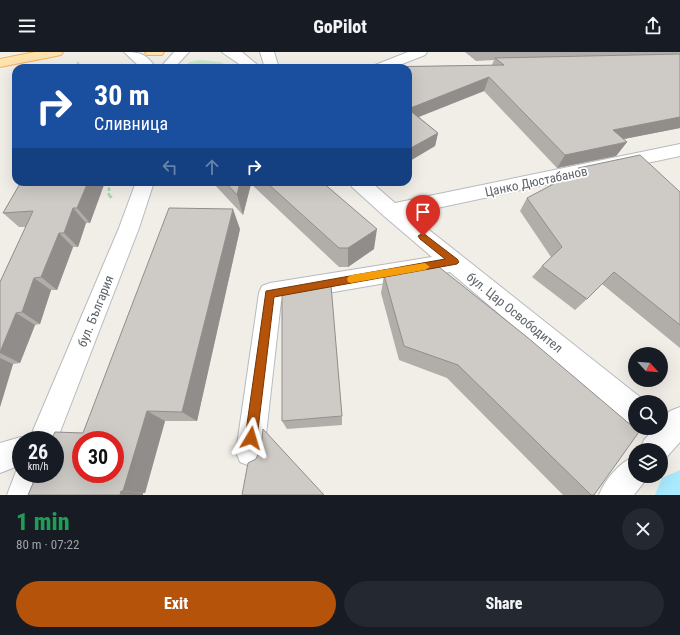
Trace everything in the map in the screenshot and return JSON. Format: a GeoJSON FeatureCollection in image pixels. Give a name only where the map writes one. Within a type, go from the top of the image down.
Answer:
{"type":"FeatureCollection","features":[{"type":"Feature","properties":{"kind":"main road"},"geometry":{"type":"LineString","coordinates":[[0,63],[56,52]]}},
{"type":"Feature","properties":{"kind":"main road"},"geometry":{"type":"LineString","coordinates":[[152,52],[157,52]]}},
{"type":"Feature","properties":{"kind":"street"},"geometry":{"type":"LineString","coordinates":[[131,52],[141,59],[145,64]]}},
{"type":"Feature","properties":{"kind":"street"},"geometry":{"type":"LineString","coordinates":[[170,64],[182,52]]}},
{"type":"Feature","properties":{"kind":"street"},"geometry":{"type":"LineString","coordinates":[[229,52],[237,55],[249,64]]}},
{"type":"Feature","properties":{"kind":"street"},"geometry":{"type":"LineString","coordinates":[[266,52],[271,64]]}},
{"type":"Feature","properties":{"kind":"street"},"geometry":{"type":"LineString","coordinates":[[390,64],[420,52]]}},
{"type":"Feature","properties":{"kind":"street","name":"Цанко Дюстабанов"},"geometry":{"type":"LineString","coordinates":[[391,211],[680,150]]}},
{"type":"Feature","properties":{"kind":"street","name":"бул. България"},"geometry":{"type":"LineString","coordinates":[[47,431],[129,228],[143,186]]}},
{"type":"Feature","properties":{"kind":"street","name":"бул. Цар Освободител"},"geometry":{"type":"LineString","coordinates":[[363,186],[391,211],[628,405]]}},
{"type":"Feature","properties":{"kind":"street"},"geometry":{"type":"LineString","coordinates":[[250,452],[270,293],[454,262]]}},
{"type":"Feature","properties":{"kind":"street"},"geometry":{"type":"LineString","coordinates":[[0,458],[12,454]]}},
{"type":"Feature","properties":{"kind":"street"},"geometry":{"type":"LineString","coordinates":[[614,495],[628,479]]}},
{"type":"Feature","properties":{"kind":"street"},"geometry":{"type":"LineString","coordinates":[[22,495],[27,483]]}},
{"type":"Feature","properties":{"kind":"green space"},"geometry":{"type":"Polygon","coordinates":[[[200,60],[220,62],[224,64],[187,64],[200,60]]]}},
{"type":"Feature","properties":{"kind":"building"},"geometry":{"type":"Polygon","coordinates":[[[680,54],[680,117],[613,130],[627,142],[565,155],[489,77],[412,107],[412,66],[504,65],[495,58],[680,54]]]}},
{"type":"Feature","properties":{"kind":"building"},"geometry":{"type":"Polygon","coordinates":[[[412,112],[438,133],[412,147],[412,112]]]}},
{"type":"Feature","properties":{"kind":"building"},"geometry":{"type":"Polygon","coordinates":[[[640,155],[680,192],[680,325],[614,272],[587,299],[542,266],[562,247],[527,198],[580,170],[578,168],[640,155]]]}},
{"type":"Feature","properties":{"kind":"building"},"geometry":{"type":"Polygon","coordinates":[[[19,186],[86,186],[77,208],[73,208],[64,233],[59,233],[41,277],[34,278],[22,312],[16,313],[0,352],[0,282],[33,211],[3,213],[19,186]]]}},
{"type":"Feature","properties":{"kind":"building"},"geometry":{"type":"Polygon","coordinates":[[[229,186],[239,186],[237,195],[229,186]]]}},
{"type":"Feature","properties":{"kind":"building"},"geometry":{"type":"Polygon","coordinates":[[[270,186],[327,186],[377,229],[348,248],[339,248],[270,186]]]}},
{"type":"Feature","properties":{"kind":"building"},"geometry":{"type":"Polygon","coordinates":[[[169,208],[233,209],[182,412],[147,411],[123,491],[121,491],[120,495],[28,495],[33,483],[64,483],[64,432],[72,433],[72,483],[124,483],[124,431],[84,431],[169,208]]]}},
{"type":"Feature","properties":{"kind":"building"},"geometry":{"type":"Polygon","coordinates":[[[439,267],[527,337],[628,423],[628,435],[637,435],[631,443],[628,443],[628,447],[594,495],[591,495],[458,365],[404,346],[384,275],[439,267]]]}},
{"type":"Feature","properties":{"kind":"building"},"geometry":{"type":"Polygon","coordinates":[[[331,285],[342,416],[282,421],[282,290],[331,285]]]}},
{"type":"Feature","properties":{"kind":"building"},"geometry":{"type":"Polygon","coordinates":[[[263,429],[324,495],[242,495],[248,463],[256,459],[261,448],[263,429]]]}},
{"type":"Feature","properties":{"kind":"slow traffic"},"geometry":{"type":"LineString","coordinates":[[351,279],[425,267]]}},
{"type":"Feature","properties":{"kind":"route"},"geometry":{"type":"LineString","coordinates":[[251,438],[270,293],[454,262],[423,236]]}}]}
